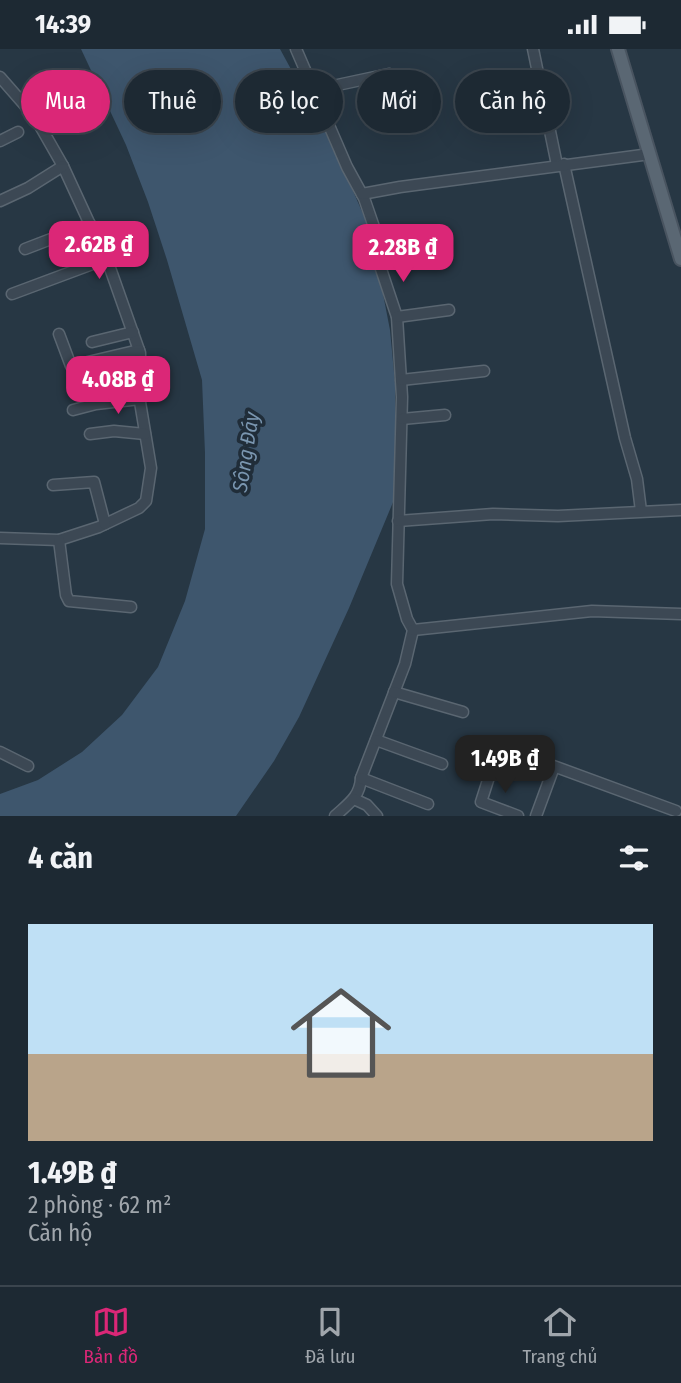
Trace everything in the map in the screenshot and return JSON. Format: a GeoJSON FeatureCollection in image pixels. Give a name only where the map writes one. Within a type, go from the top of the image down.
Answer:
{"type":"FeatureCollection","features":[{"type":"Feature","properties":{"kind":"main road"},"geometry":{"type":"LineString","coordinates":[[618,49],[681,259]]}},
{"type":"Feature","properties":{"kind":"street"},"geometry":{"type":"LineString","coordinates":[[296,49],[305,70]]}},
{"type":"Feature","properties":{"kind":"street"},"geometry":{"type":"LineString","coordinates":[[533,49],[639,491],[641,511]]}},
{"type":"Feature","properties":{"kind":"street"},"geometry":{"type":"LineString","coordinates":[[0,77],[33,114],[63,166],[106,259],[139,350],[140,399],[151,468],[146,501],[139,508],[105,524],[59,540],[0,538]]}},
{"type":"Feature","properties":{"kind":"street"},"geometry":{"type":"LineString","coordinates":[[0,141],[18,132]]}},
{"type":"Feature","properties":{"kind":"street"},"geometry":{"type":"LineString","coordinates":[[332,133],[362,194],[374,227],[379,261],[397,317],[402,419],[397,580],[407,619],[413,630],[405,664],[361,778],[360,788],[354,799],[335,816]]}},
{"type":"Feature","properties":{"kind":"street"},"geometry":{"type":"LineString","coordinates":[[362,194],[650,154]]}},
{"type":"Feature","properties":{"kind":"street"},"geometry":{"type":"LineString","coordinates":[[0,201],[28,188],[63,166]]}},
{"type":"Feature","properties":{"kind":"street"},"geometry":{"type":"LineString","coordinates":[[25,249],[90,224]]}},
{"type":"Feature","properties":{"kind":"street"},"geometry":{"type":"LineString","coordinates":[[379,261],[427,257]]}},
{"type":"Feature","properties":{"kind":"street"},"geometry":{"type":"LineString","coordinates":[[12,294],[106,259]]}},
{"type":"Feature","properties":{"kind":"street"},"geometry":{"type":"LineString","coordinates":[[397,317],[449,310]]}},
{"type":"Feature","properties":{"kind":"street"},"geometry":{"type":"LineString","coordinates":[[92,342],[133,332]]}},
{"type":"Feature","properties":{"kind":"street"},"geometry":{"type":"LineString","coordinates":[[60,334],[71,366],[139,350]]}},
{"type":"Feature","properties":{"kind":"street"},"geometry":{"type":"LineString","coordinates":[[401,380],[484,371]]}},
{"type":"Feature","properties":{"kind":"street"},"geometry":{"type":"LineString","coordinates":[[82,385],[140,372]]}},
{"type":"Feature","properties":{"kind":"street"},"geometry":{"type":"LineString","coordinates":[[73,410],[99,403],[140,399]]}},
{"type":"Feature","properties":{"kind":"street"},"geometry":{"type":"LineString","coordinates":[[402,419],[445,415]]}},
{"type":"Feature","properties":{"kind":"street"},"geometry":{"type":"LineString","coordinates":[[90,434],[114,431],[145,433]]}},
{"type":"Feature","properties":{"kind":"street"},"geometry":{"type":"LineString","coordinates":[[53,485],[94,482],[105,524]]}},
{"type":"Feature","properties":{"kind":"street"},"geometry":{"type":"LineString","coordinates":[[398,521],[493,514],[552,516],[681,510]]}},
{"type":"Feature","properties":{"kind":"street"},"geometry":{"type":"LineString","coordinates":[[59,540],[69,601],[131,607]]}},
{"type":"Feature","properties":{"kind":"street"},"geometry":{"type":"LineString","coordinates":[[413,630],[592,611],[681,614]]}},
{"type":"Feature","properties":{"kind":"street"},"geometry":{"type":"LineString","coordinates":[[394,692],[463,712]]}},
{"type":"Feature","properties":{"kind":"street"},"geometry":{"type":"LineString","coordinates":[[376,740],[442,764]]}},
{"type":"Feature","properties":{"kind":"street"},"geometry":{"type":"LineString","coordinates":[[518,816],[481,802],[499,746],[677,811]]}},
{"type":"Feature","properties":{"kind":"street"},"geometry":{"type":"LineString","coordinates":[[0,752],[29,766]]}},
{"type":"Feature","properties":{"kind":"street"},"geometry":{"type":"LineString","coordinates":[[536,816],[554,767]]}},
{"type":"Feature","properties":{"kind":"street"},"geometry":{"type":"LineString","coordinates":[[361,778],[428,804]]}},
{"type":"Feature","properties":{"kind":"street"},"geometry":{"type":"LineString","coordinates":[[354,799],[366,805],[377,816]]}},
{"type":"Feature","properties":{"kind":"water","name":"Sông Đáy"},"geometry":{"type":"Polygon","coordinates":[[[81,49],[280,49],[291,70],[235,70],[235,133],[326,133],[371,232],[390,330],[395,383],[396,495],[349,608],[299,717],[274,761],[236,816],[0,816],[0,794],[38,780],[82,752],[122,715],[158,667],[185,601],[205,529],[202,380],[148,202],[110,111],[110,70],[91,70],[81,49]]]}}]}
